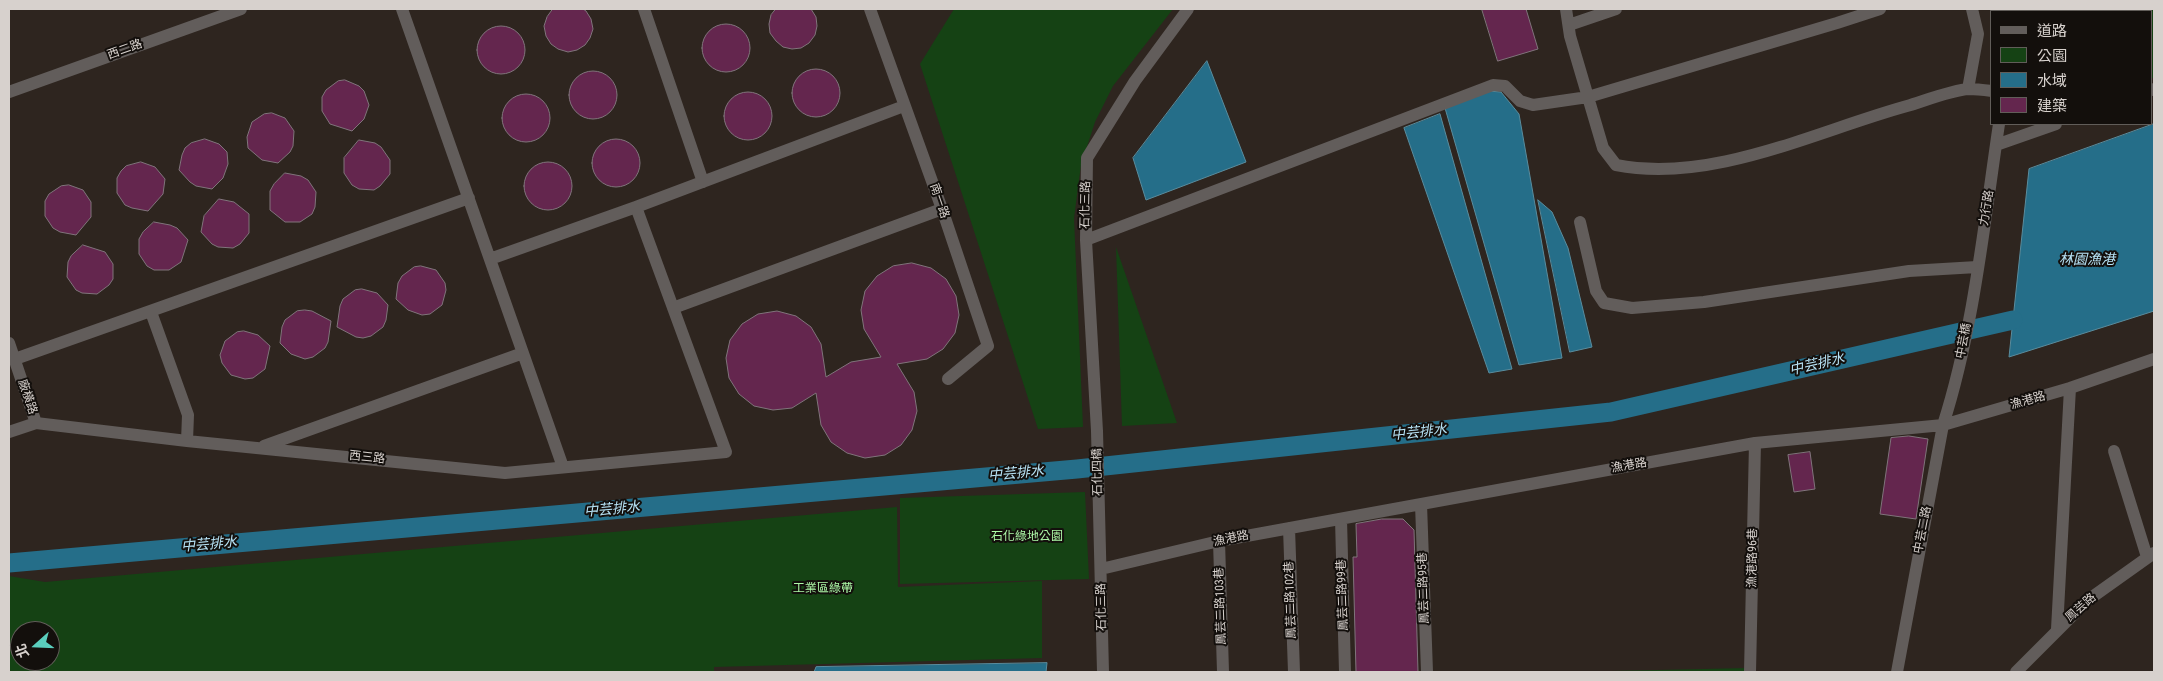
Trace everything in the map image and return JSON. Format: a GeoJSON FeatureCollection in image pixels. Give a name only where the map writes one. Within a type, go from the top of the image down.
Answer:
{"type":"FeatureCollection","features":[{"type":"Feature","properties":{"kind":"street","name":"西二路"},"geometry":{"type":"LineString","coordinates":[[9,92],[241,9]]}},
{"type":"Feature","properties":{"kind":"street"},"geometry":{"type":"LineString","coordinates":[[402,9],[563,467]]}},
{"type":"Feature","properties":{"kind":"street"},"geometry":{"type":"LineString","coordinates":[[644,9],[703,182]]}},
{"type":"Feature","properties":{"kind":"street","name":"南一路"},"geometry":{"type":"LineString","coordinates":[[870,9],[942,208],[988,346],[948,380]]}},
{"type":"Feature","properties":{"kind":"street","name":"石化三路"},"geometry":{"type":"LineString","coordinates":[[1097,431],[1086,240],[1087,158],[1135,81],[1188,9]]}},
{"type":"Feature","properties":{"kind":"street"},"geometry":{"type":"LineString","coordinates":[[1566,9],[1570,36],[1603,148],[1616,164],[1639,169],[1721,162],[1774,148],[1890,110],[1968,89],[1990,91]]}},
{"type":"Feature","properties":{"kind":"street"},"geometry":{"type":"LineString","coordinates":[[1569,24],[1616,9]]}},
{"type":"Feature","properties":{"kind":"street"},"geometry":{"type":"LineString","coordinates":[[1086,240],[1493,85],[1505,86],[1520,101],[1533,104],[1588,97],[1880,9]]}},
{"type":"Feature","properties":{"kind":"street"},"geometry":{"type":"LineString","coordinates":[[1968,89],[1978,34],[1972,9]]}},
{"type":"Feature","properties":{"kind":"street"},"geometry":{"type":"LineString","coordinates":[[490,260],[904,106]]}},
{"type":"Feature","properties":{"kind":"street","name":"力行路"},"geometry":{"type":"LineString","coordinates":[[1974,292],[2000,125]]}},
{"type":"Feature","properties":{"kind":"street"},"geometry":{"type":"LineString","coordinates":[[1996,145],[2053,125]]}},
{"type":"Feature","properties":{"kind":"street"},"geometry":{"type":"LineString","coordinates":[[15,360],[469,198]]}},
{"type":"Feature","properties":{"kind":"street"},"geometry":{"type":"LineString","coordinates":[[636,207],[673,308],[942,208]]}},
{"type":"Feature","properties":{"kind":"street"},"geometry":{"type":"LineString","coordinates":[[1580,222],[1596,291],[1604,303],[1632,308],[1704,302],[1909,271],[1978,268]]}},
{"type":"Feature","properties":{"kind":"street","name":"中芸橋"},"geometry":{"type":"LineString","coordinates":[[1954,389],[1974,292]]}},
{"type":"Feature","properties":{"kind":"street","name":"西三路"},"geometry":{"type":"LineString","coordinates":[[9,432],[36,423],[187,441],[506,472],[726,452],[673,308]]}},
{"type":"Feature","properties":{"kind":"street"},"geometry":{"type":"LineString","coordinates":[[151,312],[188,415],[187,441]]}},
{"type":"Feature","properties":{"kind":"street","name":"廠橫路"},"geometry":{"type":"LineString","coordinates":[[9,343],[36,423]]}},
{"type":"Feature","properties":{"kind":"street"},"geometry":{"type":"LineString","coordinates":[[260,447],[523,353]]}},
{"type":"Feature","properties":{"kind":"street","name":"漁港路"},"geometry":{"type":"LineString","coordinates":[[1101,568],[1219,540],[1755,443],[1943,425],[2070,388],[2154,359]]}},
{"type":"Feature","properties":{"kind":"street"},"geometry":{"type":"LineString","coordinates":[[2057,629],[2070,388]]}},
{"type":"Feature","properties":{"kind":"street","name":"中芸二路"},"geometry":{"type":"LineString","coordinates":[[1897,672],[1943,425],[1954,389]]}},
{"type":"Feature","properties":{"kind":"street","name":"石化四橋"},"geometry":{"type":"LineString","coordinates":[[1097,431],[1098,512]]}},
{"type":"Feature","properties":{"kind":"street","name":"漁港路96巷"},"geometry":{"type":"LineString","coordinates":[[1750,672],[1755,443]]}},
{"type":"Feature","properties":{"kind":"street"},"geometry":{"type":"LineString","coordinates":[[2114,451],[2150,555]]}},
{"type":"Feature","properties":{"kind":"street","name":"鳳芸二路95巷"},"geometry":{"type":"LineString","coordinates":[[1421,504],[1427,672]]}},
{"type":"Feature","properties":{"kind":"street","name":"石化三路"},"geometry":{"type":"LineString","coordinates":[[1098,512],[1103,672]]}},
{"type":"Feature","properties":{"kind":"street","name":"鳳芸二路99巷"},"geometry":{"type":"LineString","coordinates":[[1341,518],[1345,672]]}},
{"type":"Feature","properties":{"kind":"street","name":"鳳芸二路102巷"},"geometry":{"type":"LineString","coordinates":[[1289,528],[1294,672]]}},
{"type":"Feature","properties":{"kind":"street","name":"鳳芸二路103巷"},"geometry":{"type":"LineString","coordinates":[[1219,540],[1223,672]]}},
{"type":"Feature","properties":{"kind":"street","name":"鳳芸路"},"geometry":{"type":"LineString","coordinates":[[2016,672],[2088,600],[2150,555]]}},
{"type":"Feature","properties":{"kind":"green space"},"geometry":{"type":"Polygon","coordinates":[[[954,9],[1173,9],[1113,86],[1095,122],[1081,165],[1074,218],[1083,427],[1038,429],[920,64],[954,9]]]}},
{"type":"Feature","properties":{"kind":"green space"},"geometry":{"type":"Polygon","coordinates":[[[2154,9],[2154,78],[2153,10],[2032,10],[2154,9]]]}},
{"type":"Feature","properties":{"kind":"green space"},"geometry":{"type":"Polygon","coordinates":[[[1116,247],[1177,423],[1122,426],[1116,247]]]}},
{"type":"Feature","properties":{"kind":"green space","name":"石化綠地公園"},"geometry":{"type":"Polygon","coordinates":[[[1085,492],[1089,579],[900,584],[900,498],[1085,492]]]}},
{"type":"Feature","properties":{"kind":"green space","name":"工業區綠帶"},"geometry":{"type":"Polygon","coordinates":[[[897,507],[898,587],[1042,581],[1042,658],[714,667],[714,672],[9,672],[9,576],[45,582],[897,507]]]}},
{"type":"Feature","properties":{"kind":"green space"},"geometry":{"type":"Polygon","coordinates":[[[1748,668],[1747,672],[1566,672],[1748,668]]]}},
{"type":"Feature","properties":{"kind":"water"},"geometry":{"type":"Polygon","coordinates":[[[1207,61],[1246,162],[1146,200],[1133,158],[1207,61]]]}},
{"type":"Feature","properties":{"kind":"water"},"geometry":{"type":"Polygon","coordinates":[[[1488,91],[1501,92],[1519,114],[1562,358],[1519,365],[1445,108],[1488,91]]]}},
{"type":"Feature","properties":{"kind":"water"},"geometry":{"type":"Polygon","coordinates":[[[1440,114],[1512,369],[1489,373],[1404,128],[1440,114]]]}},
{"type":"Feature","properties":{"kind":"water","name":"林園漁港"},"geometry":{"type":"Polygon","coordinates":[[[2153,124],[2154,311],[2009,357],[2029,169],[2153,124]]]}},
{"type":"Feature","properties":{"kind":"water"},"geometry":{"type":"Polygon","coordinates":[[[1538,200],[1552,212],[1568,248],[1592,347],[1570,352],[1538,200]]]}},
{"type":"Feature","properties":{"kind":"water"},"geometry":{"type":"Polygon","coordinates":[[[1047,663],[1046,672],[814,672],[816,667],[1047,663]]]}},
{"type":"Feature","properties":{"kind":"building"},"geometry":{"type":"Polygon","coordinates":[[[553,9],[583,9],[586,11],[591,19],[593,29],[585,45],[577,50],[568,52],[558,49],[551,44],[546,36],[544,26],[547,17],[553,9]]]}},
{"type":"Feature","properties":{"kind":"building"},"geometry":{"type":"Polygon","coordinates":[[[776,9],[811,9],[816,17],[817,26],[815,35],[809,43],[801,48],[792,49],[783,47],[776,41],[770,33],[769,24],[771,15],[776,9]]]}},
{"type":"Feature","properties":{"kind":"building"},"geometry":{"type":"Polygon","coordinates":[[[1482,9],[1526,9],[1538,49],[1498,61],[1482,9]]]}},
{"type":"Feature","properties":{"kind":"building"},"geometry":{"type":"Polygon","coordinates":[[[726,24],[735,26],[743,31],[748,39],[750,48],[748,57],[743,65],[735,70],[726,72],[717,70],[709,65],[704,57],[702,48],[704,39],[709,31],[717,26],[726,24]]]}},
{"type":"Feature","properties":{"kind":"building"},"geometry":{"type":"Polygon","coordinates":[[[501,26],[510,28],[518,33],[523,41],[525,50],[523,59],[518,67],[510,72],[501,74],[492,72],[484,67],[479,59],[477,50],[479,41],[484,33],[492,28],[501,26]]]}},
{"type":"Feature","properties":{"kind":"building"},"geometry":{"type":"Polygon","coordinates":[[[816,69],[825,71],[833,76],[838,84],[840,93],[838,102],[833,110],[825,115],[816,117],[807,115],[799,110],[794,102],[792,93],[794,84],[799,76],[807,71],[816,69]]]}},
{"type":"Feature","properties":{"kind":"building"},"geometry":{"type":"Polygon","coordinates":[[[593,71],[602,73],[610,78],[615,86],[617,95],[615,104],[610,112],[602,117],[593,119],[584,117],[576,112],[571,104],[569,95],[571,86],[576,78],[584,73],[593,71]]]}},
{"type":"Feature","properties":{"kind":"building"},"geometry":{"type":"Polygon","coordinates":[[[345,80],[359,86],[364,91],[369,105],[364,119],[352,131],[330,124],[322,111],[322,97],[326,90],[338,81],[345,80]]]}},
{"type":"Feature","properties":{"kind":"building"},"geometry":{"type":"Polygon","coordinates":[[[748,92],[757,94],[765,99],[770,107],[772,116],[770,125],[765,133],[757,138],[748,140],[739,138],[731,133],[726,125],[724,116],[726,107],[731,99],[739,94],[748,92]]]}},
{"type":"Feature","properties":{"kind":"building"},"geometry":{"type":"Polygon","coordinates":[[[526,94],[535,96],[543,101],[548,109],[550,118],[548,127],[543,135],[535,140],[526,142],[517,140],[509,135],[504,127],[502,118],[504,109],[509,101],[517,96],[526,94]]]}},
{"type":"Feature","properties":{"kind":"building"},"geometry":{"type":"Polygon","coordinates":[[[272,113],[285,118],[294,131],[293,146],[290,152],[278,163],[262,160],[248,148],[247,137],[252,122],[264,114],[272,113]]]}},
{"type":"Feature","properties":{"kind":"building"},"geometry":{"type":"Polygon","coordinates":[[[205,139],[219,144],[227,152],[228,164],[223,178],[212,189],[196,186],[179,170],[185,148],[191,143],[205,139]]]}},
{"type":"Feature","properties":{"kind":"building"},"geometry":{"type":"Polygon","coordinates":[[[616,139],[625,141],[633,146],[638,154],[640,163],[638,172],[633,180],[625,185],[616,187],[607,185],[599,180],[594,172],[592,163],[594,154],[599,146],[607,141],[616,139]]]}},
{"type":"Feature","properties":{"kind":"building"},"geometry":{"type":"Polygon","coordinates":[[[359,140],[375,143],[381,147],[390,160],[390,174],[374,190],[359,189],[352,185],[344,173],[344,158],[359,140]]]}},
{"type":"Feature","properties":{"kind":"building"},"geometry":{"type":"Polygon","coordinates":[[[141,162],[155,167],[165,179],[163,194],[148,211],[125,205],[117,193],[117,178],[121,171],[126,166],[141,162]]]}},
{"type":"Feature","properties":{"kind":"building"},"geometry":{"type":"Polygon","coordinates":[[[548,162],[557,164],[565,169],[570,177],[572,186],[570,195],[565,203],[557,208],[548,210],[539,208],[531,203],[526,195],[524,186],[526,177],[531,169],[539,164],[548,162]]]}},
{"type":"Feature","properties":{"kind":"building"},"geometry":{"type":"Polygon","coordinates":[[[285,173],[301,176],[308,180],[316,192],[315,207],[312,214],[300,222],[285,222],[270,210],[270,191],[285,173]]]}},
{"type":"Feature","properties":{"kind":"building"},"geometry":{"type":"Polygon","coordinates":[[[69,185],[83,190],[91,202],[91,217],[76,235],[60,232],[53,228],[45,216],[45,201],[49,194],[61,186],[69,185]]]}},
{"type":"Feature","properties":{"kind":"building"},"geometry":{"type":"Polygon","coordinates":[[[219,199],[234,202],[249,214],[249,233],[240,244],[233,248],[218,247],[212,244],[201,232],[204,216],[219,199]]]}},
{"type":"Feature","properties":{"kind":"building"},"geometry":{"type":"Polygon","coordinates":[[[154,222],[177,228],[188,240],[181,262],[169,270],[154,270],[147,266],[139,254],[139,239],[143,232],[154,222]]]}},
{"type":"Feature","properties":{"kind":"building"},"geometry":{"type":"Polygon","coordinates":[[[83,245],[105,252],[113,264],[113,279],[109,285],[97,294],[82,293],[76,290],[67,277],[68,262],[71,256],[83,245]]]}},
{"type":"Feature","properties":{"kind":"building"},"geometry":{"type":"Polygon","coordinates":[[[912,263],[931,268],[946,279],[956,296],[959,315],[955,333],[943,349],[927,359],[897,364],[914,392],[917,411],[912,430],[901,445],[885,455],[865,458],[847,453],[831,442],[821,425],[816,393],[792,408],[773,410],[754,406],[739,394],[729,378],[726,358],[730,340],[742,324],[758,314],[777,311],[796,316],[811,327],[821,344],[826,377],[851,362],[881,357],[864,329],[861,310],[865,291],[877,276],[893,266],[912,263]]]}},
{"type":"Feature","properties":{"kind":"building"},"geometry":{"type":"Polygon","coordinates":[[[421,266],[436,270],[445,283],[446,290],[442,305],[430,314],[422,315],[408,310],[396,299],[398,283],[402,276],[414,267],[421,266]]]}},
{"type":"Feature","properties":{"kind":"building"},"geometry":{"type":"Polygon","coordinates":[[[362,289],[377,293],[388,305],[383,327],[371,336],[363,338],[356,337],[337,327],[343,299],[355,290],[362,289]]]}},
{"type":"Feature","properties":{"kind":"building"},"geometry":{"type":"Polygon","coordinates":[[[297,311],[312,311],[331,321],[328,342],[325,348],[313,357],[305,359],[291,354],[280,343],[285,320],[297,311]]]}},
{"type":"Feature","properties":{"kind":"building"},"geometry":{"type":"Polygon","coordinates":[[[244,331],[258,335],[270,346],[265,369],[253,378],[245,379],[231,375],[222,363],[220,355],[225,341],[237,332],[244,331]]]}},
{"type":"Feature","properties":{"kind":"building"},"geometry":{"type":"Polygon","coordinates":[[[1909,436],[1928,439],[1916,519],[1880,514],[1891,438],[1909,436]]]}},
{"type":"Feature","properties":{"kind":"building"},"geometry":{"type":"Polygon","coordinates":[[[1810,452],[1815,489],[1794,492],[1788,455],[1810,452]]]}},
{"type":"Feature","properties":{"kind":"building"},"geometry":{"type":"Polygon","coordinates":[[[1382,519],[1403,519],[1414,530],[1418,672],[1356,672],[1353,557],[1357,557],[1356,524],[1382,519]]]}},
{"type":"Feature","properties":{"kind":"waterway","name":"中芸排水"},"geometry":{"type":"LineString","coordinates":[[9,563],[1077,469],[1611,412],[2013,320]]}}]}
